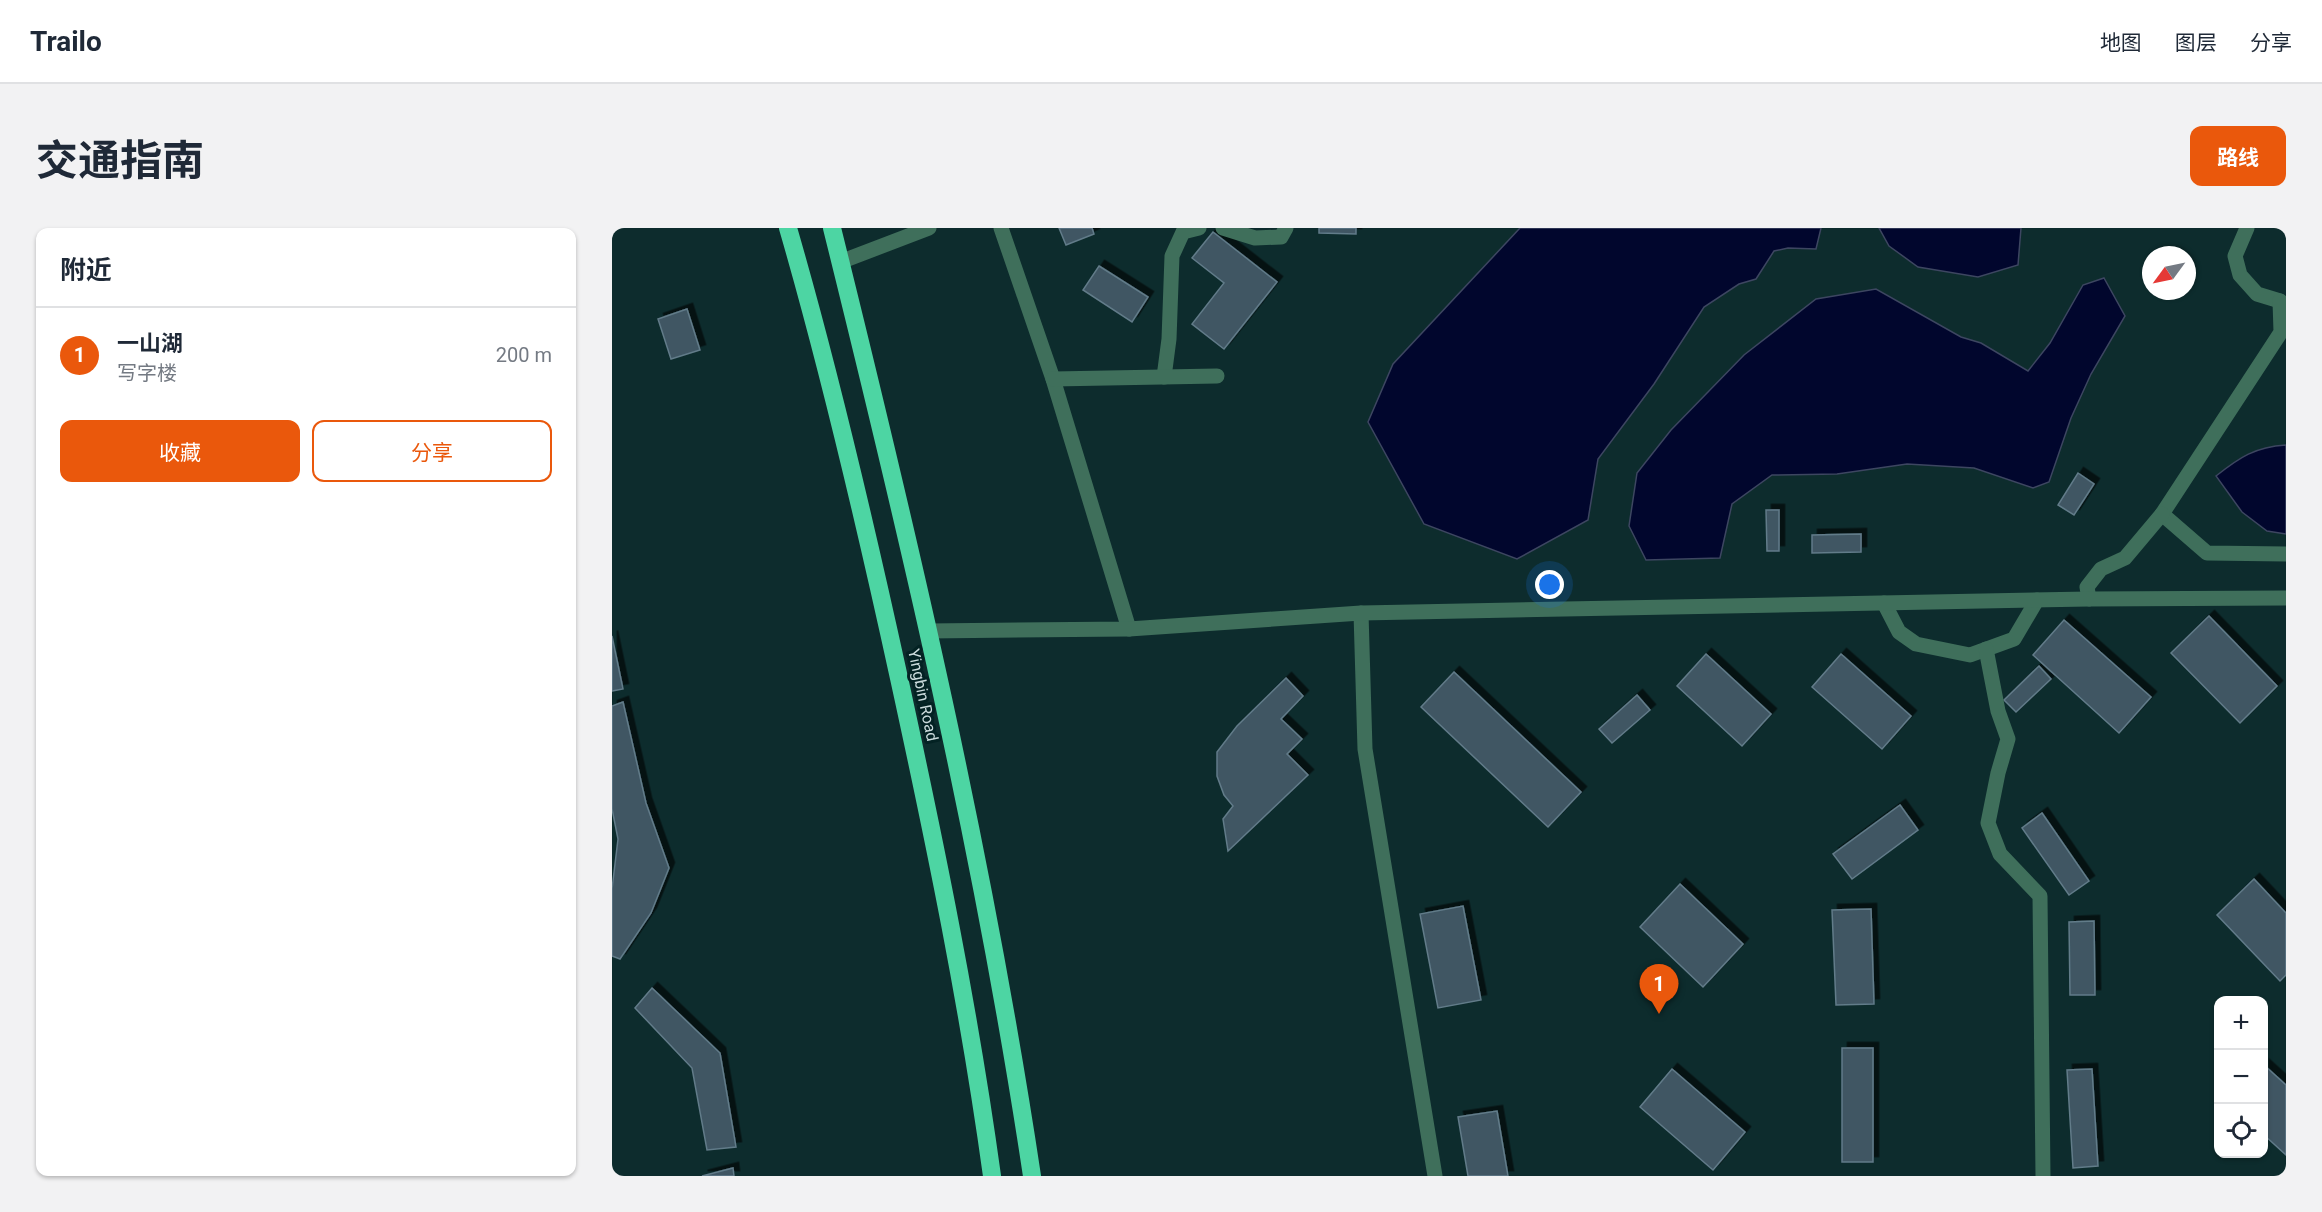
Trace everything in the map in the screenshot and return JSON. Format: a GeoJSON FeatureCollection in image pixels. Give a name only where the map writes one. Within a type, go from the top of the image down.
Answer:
{"type":"FeatureCollection","features":[{"type":"Feature","properties":{"kind":"highway","name":"Yingbin Road"},"geometry":{"type":"LineString","coordinates":[[788,228],[870,545],[937,850],[977,1065],[992,1176]]}},
{"type":"Feature","properties":{"kind":"highway","name":"Yingbin Road"},"geometry":{"type":"LineString","coordinates":[[837,230],[840,262],[928,631],[974,838],[1016,1069],[1032,1176]]}},
{"type":"Feature","properties":{"kind":"street"},"geometry":{"type":"LineString","coordinates":[[840,262],[929,228]]}},
{"type":"Feature","properties":{"kind":"street"},"geometry":{"type":"LineString","coordinates":[[1001,228],[1053,379],[1129,628]]}},
{"type":"Feature","properties":{"kind":"street"},"geometry":{"type":"LineString","coordinates":[[1164,377],[1169,339],[1172,256],[1183,232],[1199,228]]}},
{"type":"Feature","properties":{"kind":"street"},"geometry":{"type":"LineString","coordinates":[[1222,228],[1255,238],[1281,237],[1286,228]]}},
{"type":"Feature","properties":{"kind":"street"},"geometry":{"type":"LineString","coordinates":[[2089,599],[2087,587],[2101,569],[2125,558],[2163,514],[2281,332],[2283,299],[2258,294],[2240,275],[2235,256],[2247,228]]}},
{"type":"Feature","properties":{"kind":"street"},"geometry":{"type":"LineString","coordinates":[[1053,379],[1217,376]]}},
{"type":"Feature","properties":{"kind":"street"},"geometry":{"type":"LineString","coordinates":[[2163,514],[2207,553],[2286,554]]}},
{"type":"Feature","properties":{"kind":"street"},"geometry":{"type":"LineString","coordinates":[[928,631],[1129,628],[1361,613],[2286,597]]}},
{"type":"Feature","properties":{"kind":"street"},"geometry":{"type":"LineString","coordinates":[[1884,603],[1899,632],[1916,644],[1970,654],[2014,639],[2037,600]]}},
{"type":"Feature","properties":{"kind":"street"},"geometry":{"type":"LineString","coordinates":[[1361,613],[1365,749],[1435,1176]]}},
{"type":"Feature","properties":{"kind":"street"},"geometry":{"type":"LineString","coordinates":[[1986,649],[1998,711],[2008,739],[1998,773],[1988,823],[2000,854],[2040,896],[2043,1176]]}},
{"type":"Feature","properties":{"kind":"water"},"geometry":{"type":"Polygon","coordinates":[[[1520,228],[1821,228],[1816,249],[1788,248],[1774,251],[1756,279],[1739,284],[1704,307],[1654,384],[1598,459],[1588,520],[1517,559],[1424,524],[1368,422],[1393,364],[1520,228]]]}},
{"type":"Feature","properties":{"kind":"water"},"geometry":{"type":"Polygon","coordinates":[[[1879,228],[2021,228],[2018,265],[1978,277],[1918,267],[1889,246],[1879,228]]]}},
{"type":"Feature","properties":{"kind":"water"},"geometry":{"type":"Polygon","coordinates":[[[2104,278],[2125,316],[2091,374],[2071,418],[2049,482],[2033,488],[1974,468],[1907,464],[1837,474],[1772,475],[1732,504],[1720,558],[1646,560],[1629,526],[1637,473],[1671,430],[1744,355],[1816,299],[1876,289],[1961,337],[1981,343],[2028,371],[2050,343],[2083,285],[2104,278]]]}},
{"type":"Feature","properties":{"kind":"water"},"geometry":{"type":"Polygon","coordinates":[[[2286,445],[2286,534],[2267,531],[2242,512],[2216,476],[2248,454],[2265,448],[2286,445]]]}},
{"type":"Feature","properties":{"kind":"building"},"geometry":{"type":"Polygon","coordinates":[[[1059,228],[1092,228],[1094,234],[1066,245],[1059,228]]]}},
{"type":"Feature","properties":{"kind":"building"},"geometry":{"type":"Polygon","coordinates":[[[1319,228],[1356,228],[1356,234],[1319,233],[1319,228]]]}},
{"type":"Feature","properties":{"kind":"building"},"geometry":{"type":"Polygon","coordinates":[[[1213,232],[1277,282],[1224,349],[1192,324],[1224,283],[1192,258],[1213,232]]]}},
{"type":"Feature","properties":{"kind":"building"},"geometry":{"type":"Polygon","coordinates":[[[1099,266],[1148,297],[1132,322],[1083,290],[1099,266]]]}},
{"type":"Feature","properties":{"kind":"building"},"geometry":{"type":"Polygon","coordinates":[[[687,309],[700,350],[671,359],[658,319],[687,309]]]}},
{"type":"Feature","properties":{"kind":"building"},"geometry":{"type":"Polygon","coordinates":[[[2078,473],[2094,484],[2074,515],[2058,505],[2078,473]]]}},
{"type":"Feature","properties":{"kind":"building"},"geometry":{"type":"Polygon","coordinates":[[[1766,510],[1779,510],[1779,551],[1767,551],[1766,510]]]}},
{"type":"Feature","properties":{"kind":"building"},"geometry":{"type":"Polygon","coordinates":[[[1861,534],[1861,552],[1812,553],[1812,535],[1861,534]]]}},
{"type":"Feature","properties":{"kind":"building"},"geometry":{"type":"Polygon","coordinates":[[[2209,616],[2277,686],[2240,723],[2171,653],[2209,616]]]}},
{"type":"Feature","properties":{"kind":"building"},"geometry":{"type":"Polygon","coordinates":[[[2064,620],[2151,697],[2119,733],[2033,655],[2064,620]]]}},
{"type":"Feature","properties":{"kind":"building"},"geometry":{"type":"Polygon","coordinates":[[[612,636],[623,689],[612,691],[612,636]]]}},
{"type":"Feature","properties":{"kind":"building"},"geometry":{"type":"Polygon","coordinates":[[[1706,654],[1771,714],[1742,746],[1677,686],[1706,654]]]}},
{"type":"Feature","properties":{"kind":"building"},"geometry":{"type":"Polygon","coordinates":[[[1841,654],[1911,716],[1882,749],[1812,687],[1841,654]]]}},
{"type":"Feature","properties":{"kind":"building"},"geometry":{"type":"Polygon","coordinates":[[[2039,666],[2051,679],[2016,712],[2004,700],[2039,666]]]}},
{"type":"Feature","properties":{"kind":"building"},"geometry":{"type":"Polygon","coordinates":[[[1454,672],[1581,792],[1548,827],[1421,707],[1454,672]]]}},
{"type":"Feature","properties":{"kind":"building"},"geometry":{"type":"Polygon","coordinates":[[[1286,678],[1303,696],[1281,719],[1302,739],[1287,754],[1308,775],[1228,851],[1223,819],[1233,806],[1224,795],[1217,776],[1217,752],[1237,726],[1286,678]]]}},
{"type":"Feature","properties":{"kind":"building"},"geometry":{"type":"Polygon","coordinates":[[[1637,695],[1650,710],[1612,743],[1599,729],[1637,695]]]}},
{"type":"Feature","properties":{"kind":"building"},"geometry":{"type":"Polygon","coordinates":[[[623,702],[646,803],[669,868],[651,913],[620,959],[612,956],[612,889],[618,839],[612,809],[612,706],[623,702]]]}},
{"type":"Feature","properties":{"kind":"building"},"geometry":{"type":"Polygon","coordinates":[[[1900,805],[1918,830],[1852,879],[1833,854],[1900,805]]]}},
{"type":"Feature","properties":{"kind":"building"},"geometry":{"type":"Polygon","coordinates":[[[2042,813],[2089,881],[2069,895],[2022,828],[2042,813]]]}},
{"type":"Feature","properties":{"kind":"building"},"geometry":{"type":"Polygon","coordinates":[[[2254,879],[2286,913],[2286,975],[2280,981],[2217,915],[2254,879]]]}},
{"type":"Feature","properties":{"kind":"building"},"geometry":{"type":"Polygon","coordinates":[[[1680,884],[1743,944],[1703,987],[1640,927],[1680,884]]]}},
{"type":"Feature","properties":{"kind":"building"},"geometry":{"type":"Polygon","coordinates":[[[1463,906],[1481,1000],[1438,1008],[1420,914],[1463,906]]]}},
{"type":"Feature","properties":{"kind":"building"},"geometry":{"type":"Polygon","coordinates":[[[1871,909],[1874,1004],[1836,1005],[1832,910],[1871,909]]]}},
{"type":"Feature","properties":{"kind":"building"},"geometry":{"type":"Polygon","coordinates":[[[2094,921],[2095,995],[2070,995],[2069,922],[2094,921]]]}},
{"type":"Feature","properties":{"kind":"building"},"geometry":{"type":"Polygon","coordinates":[[[652,988],[720,1053],[736,1147],[707,1150],[692,1068],[635,1008],[652,988]]]}},
{"type":"Feature","properties":{"kind":"building"},"geometry":{"type":"Polygon","coordinates":[[[1842,1048],[1873,1048],[1873,1162],[1842,1162],[1842,1048]]]}},
{"type":"Feature","properties":{"kind":"building"},"geometry":{"type":"Polygon","coordinates":[[[1672,1069],[1745,1132],[1713,1170],[1640,1107],[1672,1069]]]}},
{"type":"Feature","properties":{"kind":"building"},"geometry":{"type":"Polygon","coordinates":[[[2092,1069],[2098,1166],[2073,1168],[2067,1070],[2092,1069]]]}},
{"type":"Feature","properties":{"kind":"building"},"geometry":{"type":"Polygon","coordinates":[[[2268,1069],[2286,1085],[2286,1155],[2268,1139],[2268,1069]]]}},
{"type":"Feature","properties":{"kind":"building"},"geometry":{"type":"Polygon","coordinates":[[[1497,1111],[1508,1176],[1468,1176],[1458,1117],[1497,1111]]]}},
{"type":"Feature","properties":{"kind":"building"},"geometry":{"type":"Polygon","coordinates":[[[733,1168],[734,1176],[702,1176],[733,1168]]]}},
{"type":"Feature","properties":{"kind":"place","name":"一山湖"},"geometry":{"type":"Point","coordinates":[1659,1014]}}]}
